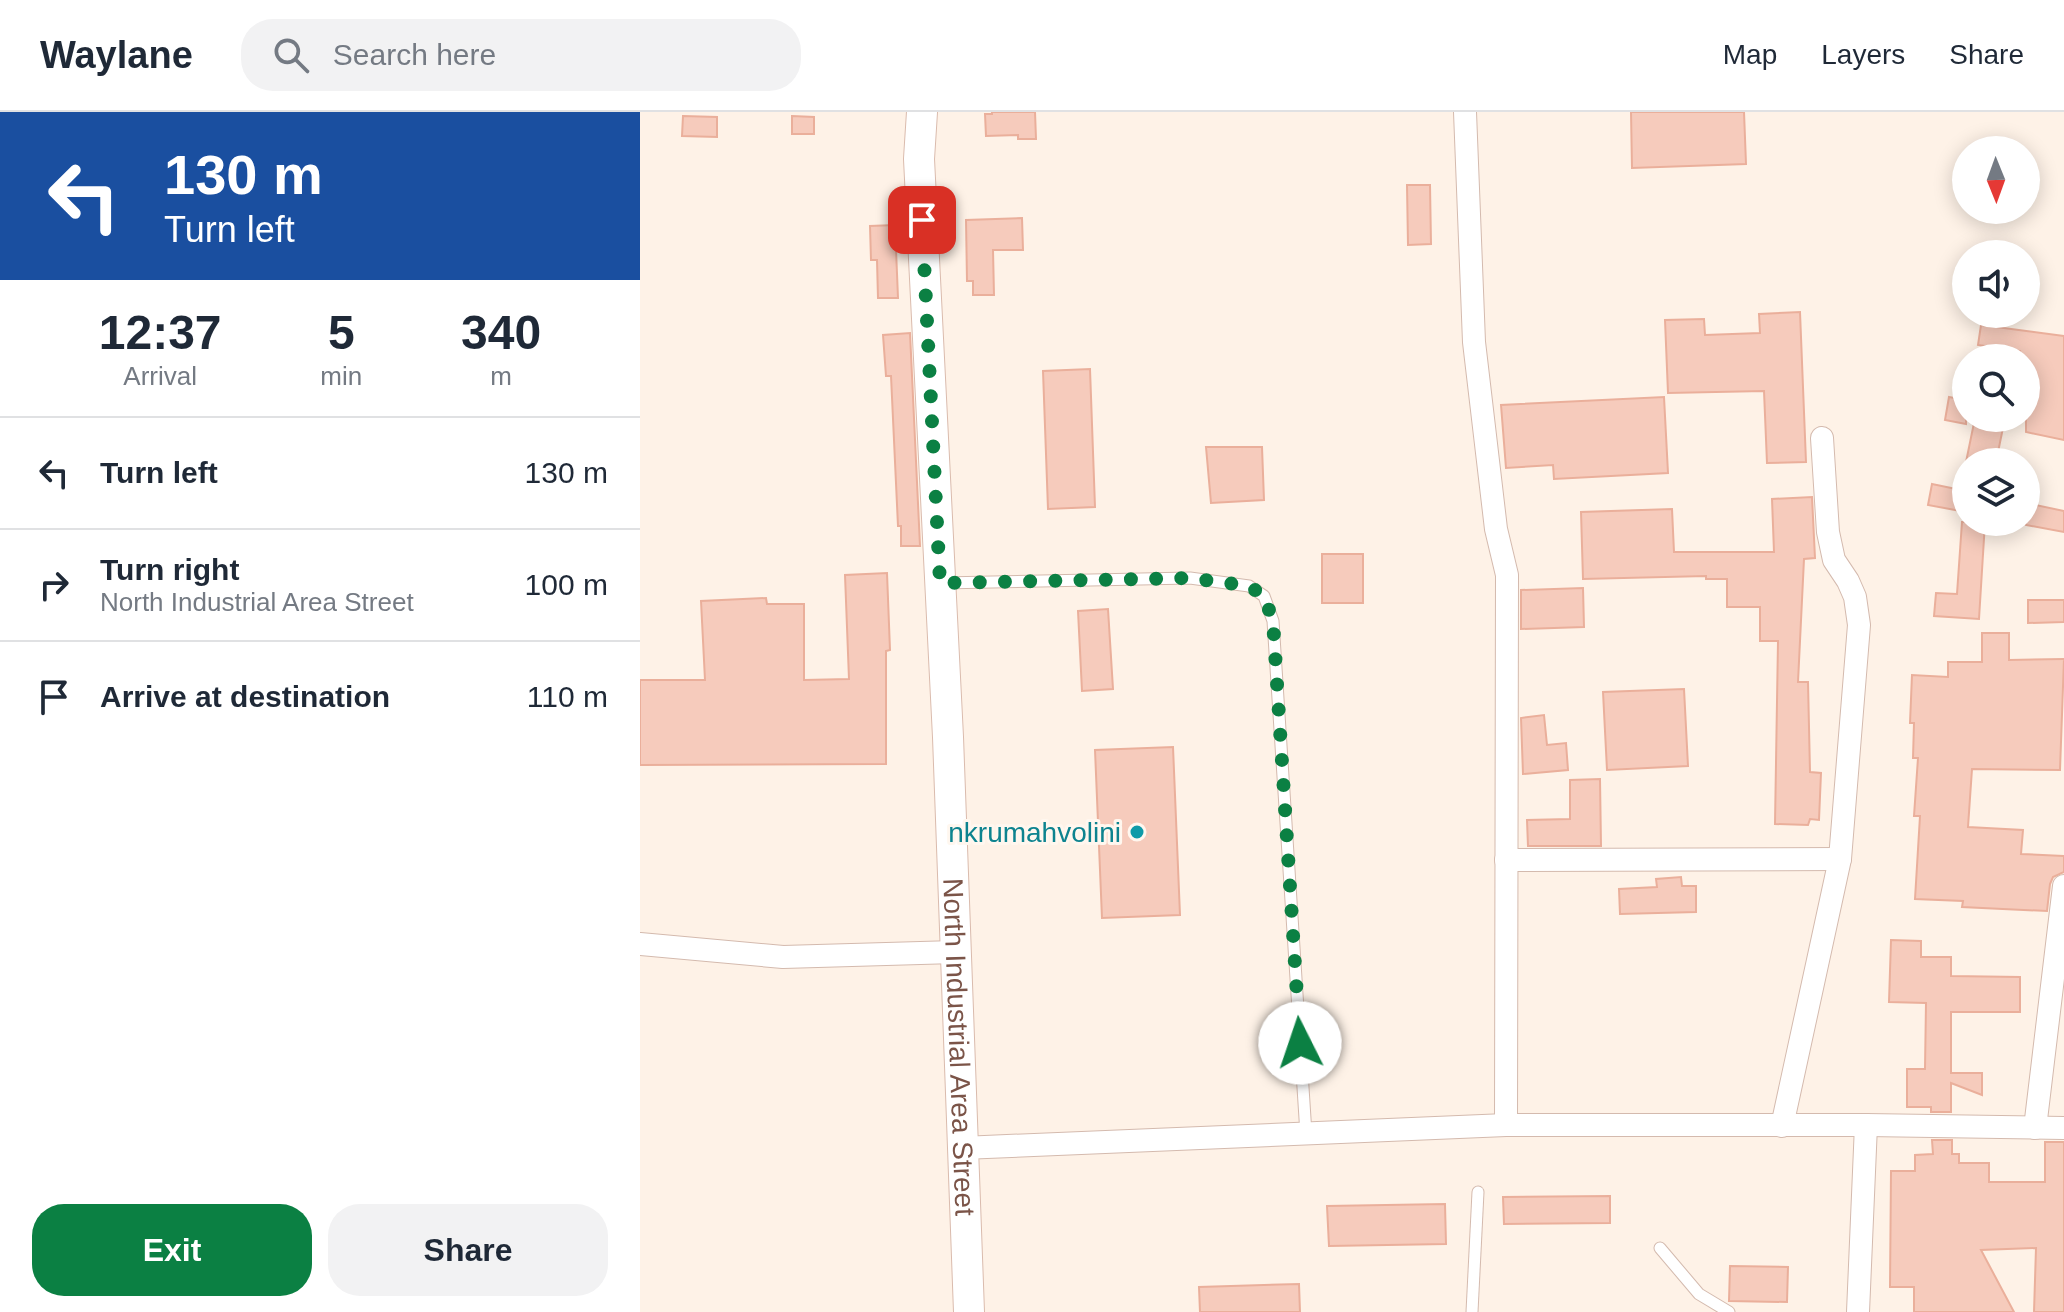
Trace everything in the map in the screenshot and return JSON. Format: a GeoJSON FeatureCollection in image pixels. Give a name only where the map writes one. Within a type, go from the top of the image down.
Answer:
{"type":"FeatureCollection","features":[{"type":"Feature","properties":{"kind":"main road","name":"North Industrial Area Street"},"geometry":{"type":"LineString","coordinates":[[922,112],[919,159],[940,583],[969,1312]]}},
{"type":"Feature","properties":{"kind":"street"},"geometry":{"type":"LineString","coordinates":[[1465,112],[1474,342],[1496,529],[1507,575],[1506,1125]]}},
{"type":"Feature","properties":{"kind":"street"},"geometry":{"type":"LineString","coordinates":[[1782,1126],[1840,859],[1859,625],[1855,597],[1834,560],[1828,532],[1822,438]]}},
{"type":"Feature","properties":{"kind":"street"},"geometry":{"type":"LineString","coordinates":[[1506,860],[1840,859]]}},
{"type":"Feature","properties":{"kind":"street"},"geometry":{"type":"LineString","coordinates":[[2035,1128],[2064,886]]}},
{"type":"Feature","properties":{"kind":"street"},"geometry":{"type":"LineString","coordinates":[[640,944],[783,957],[955,952]]}},
{"type":"Feature","properties":{"kind":"street"},"geometry":{"type":"LineString","coordinates":[[962,1148],[1506,1125],[2064,1128]]}},
{"type":"Feature","properties":{"kind":"street"},"geometry":{"type":"LineString","coordinates":[[1858,1312],[1866,1125]]}},
{"type":"Feature","properties":{"kind":"lane"},"geometry":{"type":"LineString","coordinates":[[940,583],[1190,578],[1249,586],[1264,596],[1273,621],[1306,1134]]}},
{"type":"Feature","properties":{"kind":"lane"},"geometry":{"type":"LineString","coordinates":[[1472,1312],[1478,1192]]}},
{"type":"Feature","properties":{"kind":"lane"},"geometry":{"type":"LineString","coordinates":[[1660,1248],[1699,1294],[1729,1312]]}},
{"type":"Feature","properties":{"kind":"building"},"geometry":{"type":"Polygon","coordinates":[[[1035,112],[1036,139],[1018,139],[1018,135],[986,136],[985,114],[1035,112]]]}},
{"type":"Feature","properties":{"kind":"building"},"geometry":{"type":"Polygon","coordinates":[[[1631,112],[1744,112],[1746,164],[1632,168],[1631,112]]]}},
{"type":"Feature","properties":{"kind":"building"},"geometry":{"type":"Polygon","coordinates":[[[683,116],[717,117],[717,137],[682,136],[683,116]]]}},
{"type":"Feature","properties":{"kind":"building"},"geometry":{"type":"Polygon","coordinates":[[[792,116],[814,117],[814,134],[792,134],[792,116]]]}},
{"type":"Feature","properties":{"kind":"building"},"geometry":{"type":"Polygon","coordinates":[[[1407,185],[1430,185],[1431,244],[1408,245],[1407,185]]]}},
{"type":"Feature","properties":{"kind":"building"},"geometry":{"type":"Polygon","coordinates":[[[1022,218],[1023,250],[993,250],[994,295],[973,295],[973,281],[967,281],[966,220],[1022,218]]]}},
{"type":"Feature","properties":{"kind":"building"},"geometry":{"type":"Polygon","coordinates":[[[895,225],[898,298],[878,298],[877,260],[871,260],[870,226],[895,225]]]}},
{"type":"Feature","properties":{"kind":"building"},"geometry":{"type":"Polygon","coordinates":[[[1800,312],[1806,462],[1767,463],[1764,391],[1668,393],[1665,320],[1704,319],[1705,335],[1760,333],[1759,314],[1800,312]]]}},
{"type":"Feature","properties":{"kind":"building"},"geometry":{"type":"Polygon","coordinates":[[[1981,328],[2064,336],[2064,440],[2026,432],[2040,432],[2040,344],[1978,344],[1981,328]]]}},
{"type":"Feature","properties":{"kind":"building"},"geometry":{"type":"Polygon","coordinates":[[[910,333],[920,546],[901,546],[891,376],[886,376],[883,335],[910,333]]]}},
{"type":"Feature","properties":{"kind":"building"},"geometry":{"type":"Polygon","coordinates":[[[1090,369],[1095,507],[1048,509],[1043,371],[1090,369]]]}},
{"type":"Feature","properties":{"kind":"building"},"geometry":{"type":"Polygon","coordinates":[[[1664,397],[1668,473],[1554,479],[1553,465],[1506,468],[1501,405],[1664,397]]]}},
{"type":"Feature","properties":{"kind":"building"},"geometry":{"type":"Polygon","coordinates":[[[1949,397],[1952,398],[1952,421],[1945,420],[1949,397]]]}},
{"type":"Feature","properties":{"kind":"building"},"geometry":{"type":"Polygon","coordinates":[[[1972,432],[2002,432],[1999,448],[1969,448],[1972,432]]]}},
{"type":"Feature","properties":{"kind":"building"},"geometry":{"type":"Polygon","coordinates":[[[1206,447],[1262,447],[1264,500],[1211,503],[1206,447]]]}},
{"type":"Feature","properties":{"kind":"building"},"geometry":{"type":"Polygon","coordinates":[[[1932,484],[1952,488],[1952,509],[1928,505],[1932,484]]]}},
{"type":"Feature","properties":{"kind":"building"},"geometry":{"type":"Polygon","coordinates":[[[1812,497],[1815,558],[1804,559],[1798,682],[1808,682],[1810,772],[1821,773],[1819,820],[1810,819],[1808,825],[1775,824],[1778,641],[1760,641],[1760,607],[1727,607],[1727,579],[1706,579],[1706,576],[1583,579],[1581,512],[1672,509],[1674,552],[1774,552],[1772,499],[1812,497]]]}},
{"type":"Feature","properties":{"kind":"building"},"geometry":{"type":"Polygon","coordinates":[[[2040,506],[2064,511],[2064,532],[2040,528],[2040,506]]]}},
{"type":"Feature","properties":{"kind":"building"},"geometry":{"type":"Polygon","coordinates":[[[1961,536],[1984,536],[1979,619],[1934,616],[1936,593],[1957,594],[1961,536]]]}},
{"type":"Feature","properties":{"kind":"building"},"geometry":{"type":"Polygon","coordinates":[[[1322,554],[1363,554],[1363,603],[1322,603],[1322,554]]]}},
{"type":"Feature","properties":{"kind":"building"},"geometry":{"type":"Polygon","coordinates":[[[887,573],[890,650],[886,651],[886,764],[640,765],[640,680],[705,680],[701,601],[766,598],[767,604],[804,604],[804,680],[849,679],[845,575],[887,573]]]}},
{"type":"Feature","properties":{"kind":"building"},"geometry":{"type":"Polygon","coordinates":[[[1583,588],[1584,627],[1521,629],[1521,590],[1583,588]]]}},
{"type":"Feature","properties":{"kind":"building"},"geometry":{"type":"Polygon","coordinates":[[[2028,600],[2064,600],[2064,622],[2028,623],[2028,600]]]}},
{"type":"Feature","properties":{"kind":"building"},"geometry":{"type":"Polygon","coordinates":[[[1108,609],[1113,689],[1082,691],[1078,611],[1108,609]]]}},
{"type":"Feature","properties":{"kind":"building"},"geometry":{"type":"Polygon","coordinates":[[[1982,633],[2009,633],[2009,660],[2064,659],[2060,770],[1972,769],[1968,827],[2023,830],[2021,854],[2064,856],[2064,872],[2053,877],[2050,884],[2047,911],[1962,907],[1963,901],[1915,899],[1920,816],[1914,816],[1918,758],[1913,758],[1914,723],[1910,723],[1912,675],[1948,677],[1948,662],[1982,662],[1982,633]]]}},
{"type":"Feature","properties":{"kind":"building"},"geometry":{"type":"Polygon","coordinates":[[[1684,689],[1688,766],[1607,770],[1603,692],[1684,689]]]}},
{"type":"Feature","properties":{"kind":"building"},"geometry":{"type":"Polygon","coordinates":[[[1544,715],[1547,745],[1566,743],[1568,770],[1523,774],[1521,718],[1544,715]]]}},
{"type":"Feature","properties":{"kind":"building","name":"nkrumahvolini"},"geometry":{"type":"Polygon","coordinates":[[[1173,747],[1180,915],[1102,918],[1095,750],[1173,747]]]}},
{"type":"Feature","properties":{"kind":"building"},"geometry":{"type":"Polygon","coordinates":[[[1600,779],[1601,846],[1528,846],[1527,820],[1570,819],[1570,780],[1600,779]]]}},
{"type":"Feature","properties":{"kind":"building"},"geometry":{"type":"Polygon","coordinates":[[[1681,877],[1682,886],[1696,886],[1696,912],[1620,914],[1619,889],[1657,887],[1656,879],[1681,877]]]}},
{"type":"Feature","properties":{"kind":"building"},"geometry":{"type":"Polygon","coordinates":[[[1891,940],[1921,941],[1921,957],[1951,957],[1951,976],[2020,977],[2020,1012],[1951,1012],[1951,1073],[1982,1073],[1982,1095],[1951,1083],[1951,1112],[1931,1112],[1931,1107],[1907,1107],[1907,1069],[1925,1069],[1926,1003],[1889,1002],[1891,940]]]}},
{"type":"Feature","properties":{"kind":"building"},"geometry":{"type":"Polygon","coordinates":[[[1932,1140],[1952,1140],[1952,1154],[1959,1154],[1959,1163],[1989,1163],[1989,1182],[2045,1182],[2045,1142],[2064,1142],[2064,1312],[2034,1312],[2036,1248],[1981,1250],[2014,1312],[1914,1312],[1914,1287],[1890,1287],[1891,1171],[1915,1171],[1915,1155],[1933,1154],[1932,1140]]]}},
{"type":"Feature","properties":{"kind":"building"},"geometry":{"type":"Polygon","coordinates":[[[1610,1196],[1610,1223],[1504,1224],[1503,1197],[1610,1196]]]}},
{"type":"Feature","properties":{"kind":"building"},"geometry":{"type":"Polygon","coordinates":[[[1445,1204],[1446,1244],[1329,1246],[1327,1206],[1445,1204]]]}},
{"type":"Feature","properties":{"kind":"building"},"geometry":{"type":"Polygon","coordinates":[[[1730,1266],[1788,1267],[1787,1302],[1729,1301],[1730,1266]]]}},
{"type":"Feature","properties":{"kind":"building"},"geometry":{"type":"Polygon","coordinates":[[[1299,1284],[1300,1312],[1200,1312],[1199,1287],[1299,1284]]]}},
{"type":"Feature","properties":{"kind":"place","name":"nkrumahvolini"},"geometry":{"type":"Point","coordinates":[1137,832]}},
{"type":"Feature","properties":{"kind":"route"},"geometry":{"type":"LineString","coordinates":[[922,220],[940,583],[1190,578],[1249,586],[1264,596],[1273,621],[1300,1043]]}}]}
